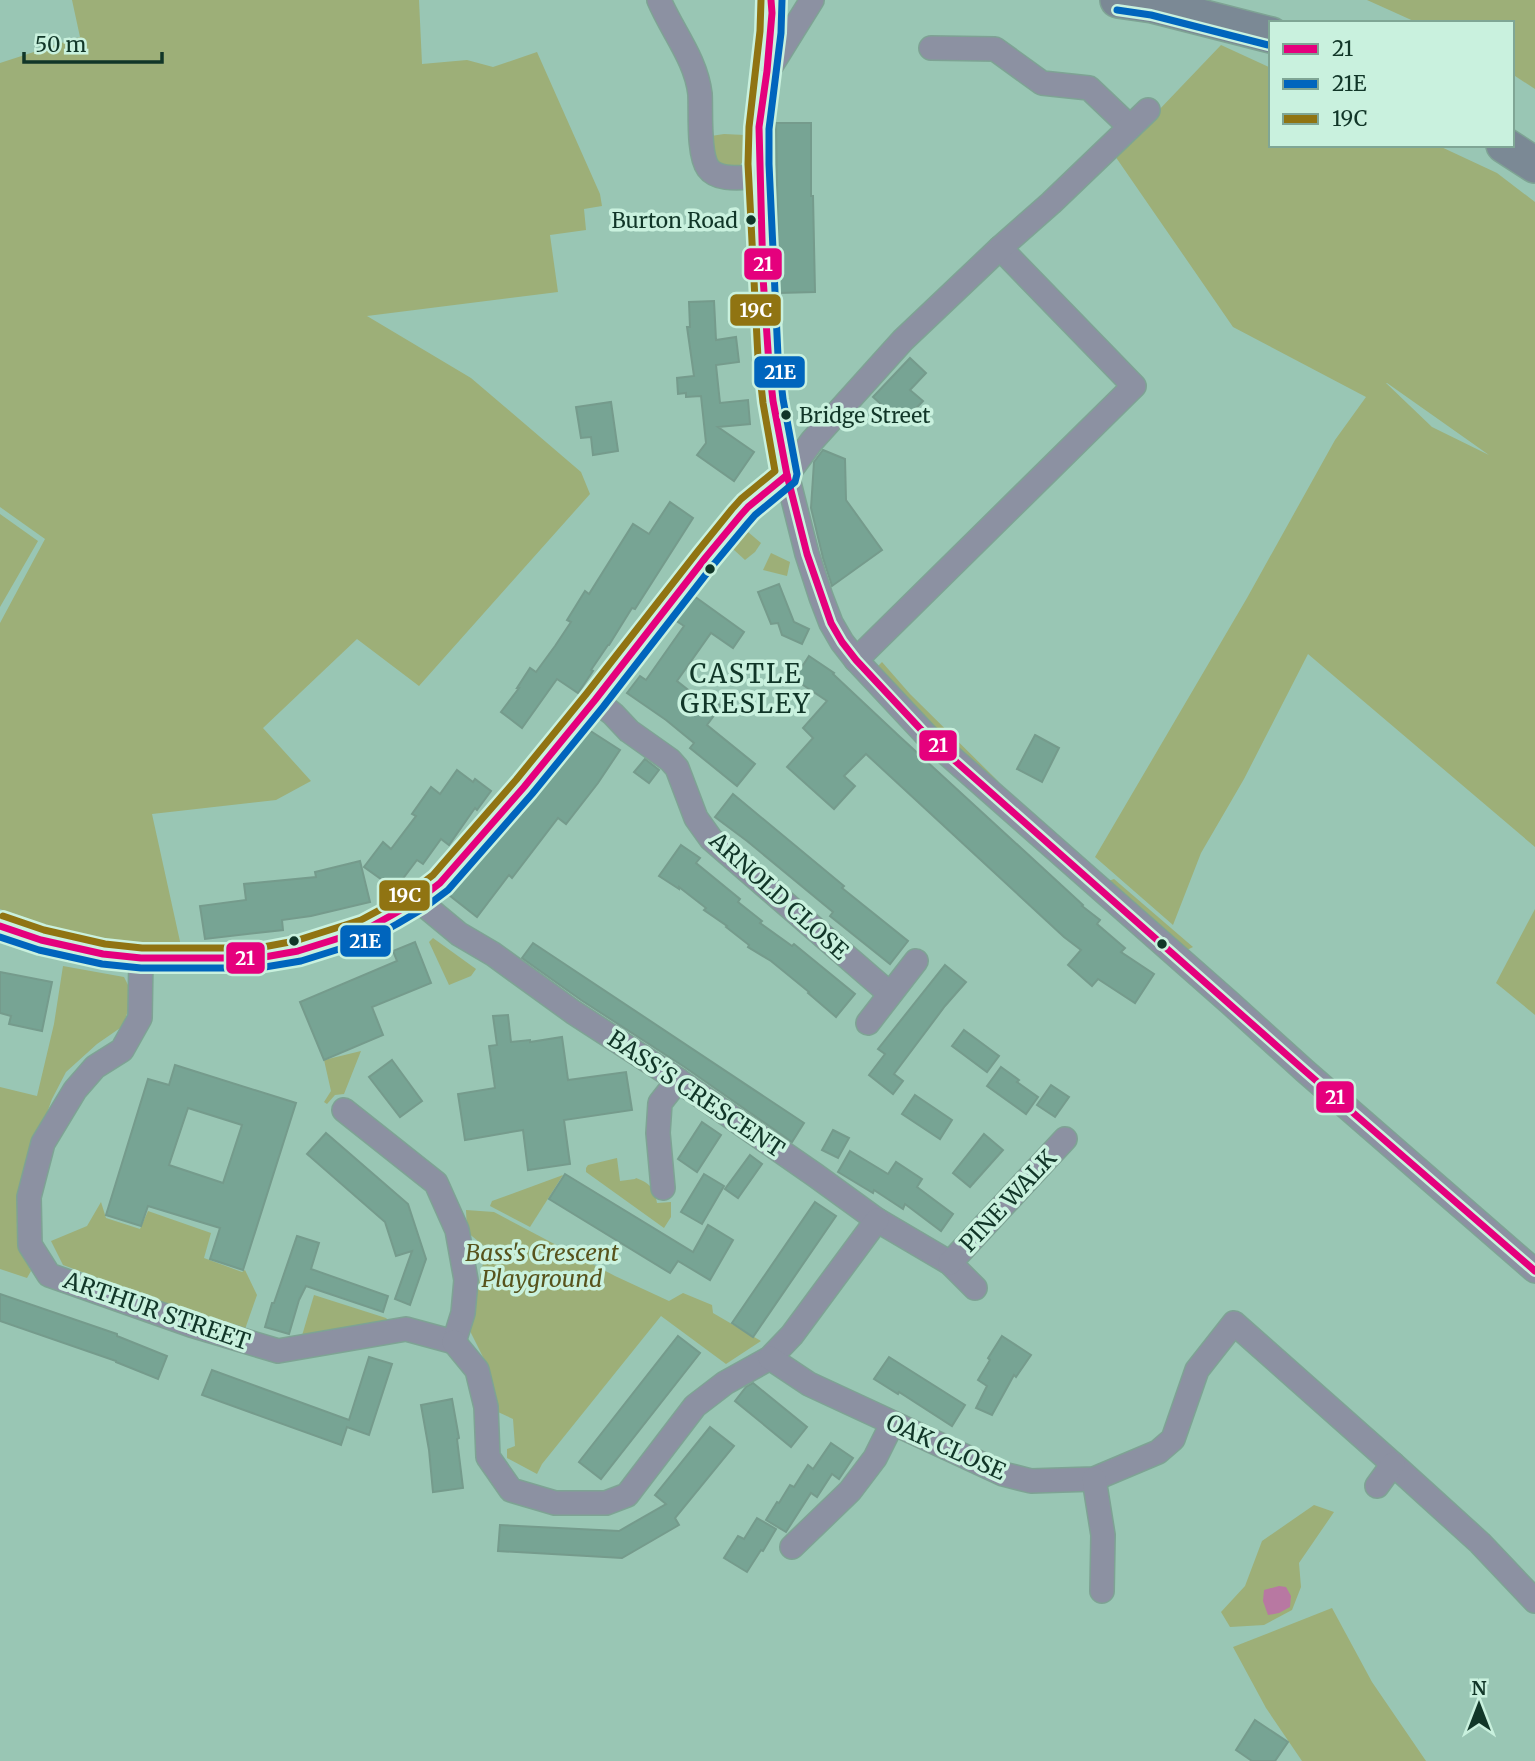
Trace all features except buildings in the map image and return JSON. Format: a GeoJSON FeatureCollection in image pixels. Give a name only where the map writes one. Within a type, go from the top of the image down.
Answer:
{"type":"FeatureCollection","features":[{"type":"Feature","properties":{"kind":"highway"},"geometry":{"type":"LineString","coordinates":[[1118,0],[1153,5],[1269,34]]}},
{"type":"Feature","properties":{"kind":"highway"},"geometry":{"type":"LineString","coordinates":[[1507,147],[1535,165]]}},
{"type":"Feature","properties":{"kind":"street"},"geometry":{"type":"LineString","coordinates":[[659,0],[669,23],[690,57],[699,90],[703,155],[709,169],[718,177],[760,177]]}},
{"type":"Feature","properties":{"kind":"street"},"geometry":{"type":"LineString","coordinates":[[771,0],[767,71],[759,127],[764,298],[769,365],[787,475],[807,554],[821,597],[842,642],[927,736],[1535,1271]]}},
{"type":"Feature","properties":{"kind":"street"},"geometry":{"type":"LineString","coordinates":[[767,71],[812,0]]}},
{"type":"Feature","properties":{"kind":"street"},"geometry":{"type":"LineString","coordinates":[[931,48],[995,49],[1042,83],[1089,89],[1130,127]]}},
{"type":"Feature","properties":{"kind":"street"},"geometry":{"type":"LineString","coordinates":[[0,926],[41,940],[103,954],[141,958],[260,958],[298,951],[365,930],[418,900],[440,883],[504,811],[748,507],[787,475],[812,441],[903,340],[1148,110]]}},
{"type":"Feature","properties":{"kind":"street"},"geometry":{"type":"LineString","coordinates":[[856,660],[1134,386],[1000,248]]}},
{"type":"Feature","properties":{"kind":"street","name":"ARNOLD CLOSE"},"geometry":{"type":"LineString","coordinates":[[595,700],[629,731],[677,768],[696,818],[711,839],[890,994]]}},
{"type":"Feature","properties":{"kind":"street","name":"BASS'S CRESCENT"},"geometry":{"type":"LineString","coordinates":[[418,900],[459,934],[493,954],[584,1019],[678,1080],[877,1220],[950,1263],[975,1288]]}},
{"type":"Feature","properties":{"kind":"street","name":"ARTHUR STREET"},"geometry":{"type":"LineString","coordinates":[[141,958],[140,1018],[122,1050],[95,1067],[75,1090],[43,1143],[29,1197],[30,1245],[49,1275],[191,1325],[278,1351],[406,1329],[454,1342]]}},
{"type":"Feature","properties":{"kind":"street"},"geometry":{"type":"LineString","coordinates":[[868,1023],[916,961]]}},
{"type":"Feature","properties":{"kind":"street"},"geometry":{"type":"LineString","coordinates":[[663,1188],[658,1133],[660,1103],[678,1080]]}},
{"type":"Feature","properties":{"kind":"street"},"geometry":{"type":"LineString","coordinates":[[344,1110],[436,1183],[457,1230],[466,1280],[463,1313],[454,1342],[477,1370],[486,1407],[488,1457],[511,1490],[555,1503],[606,1503],[627,1494],[695,1406],[725,1383],[770,1358],[792,1335],[877,1220]]}},
{"type":"Feature","properties":{"kind":"street","name":"PINE WALK"},"geometry":{"type":"LineString","coordinates":[[950,1263],[1065,1139]]}},
{"type":"Feature","properties":{"kind":"street","name":"OAK CLOSE"},"geometry":{"type":"LineString","coordinates":[[770,1358],[809,1384],[1003,1474],[1031,1481],[1094,1479],[1158,1452],[1173,1439],[1196,1370],[1234,1323],[1394,1464]]}},
{"type":"Feature","properties":{"kind":"street"},"geometry":{"type":"LineString","coordinates":[[792,1547],[850,1492],[875,1458],[892,1424]]}},
{"type":"Feature","properties":{"kind":"street"},"geometry":{"type":"LineString","coordinates":[[1377,1486],[1394,1464],[1480,1544],[1535,1601]]}},
{"type":"Feature","properties":{"kind":"street"},"geometry":{"type":"LineString","coordinates":[[1094,1479],[1103,1535],[1102,1591]]}},
{"type":"Feature","properties":{"kind":"green space"},"geometry":{"type":"Polygon","coordinates":[[[72,0],[419,0],[422,64],[467,60],[493,67],[537,52],[600,194],[602,206],[584,209],[586,230],[550,235],[558,292],[367,316],[471,378],[581,472],[590,494],[419,686],[357,639],[263,728],[311,781],[276,800],[152,814],[181,946],[98,945],[0,909],[0,623],[45,539],[0,507],[0,63],[80,37],[72,0]]]}},
{"type":"Feature","properties":{"kind":"green space"},"geometry":{"type":"Polygon","coordinates":[[[1367,0],[1535,0],[1535,89],[1514,75],[1514,21],[1414,21],[1367,0]]]}},
{"type":"Feature","properties":{"kind":"green space"},"geometry":{"type":"Polygon","coordinates":[[[1221,45],[1269,67],[1269,147],[1441,147],[1497,173],[1535,202],[1535,847],[1308,654],[1244,779],[1201,853],[1173,925],[1095,857],[1247,598],[1335,440],[1366,397],[1233,327],[1115,156],[1221,45]],[[1386,383],[1432,427],[1489,455],[1387,383],[1386,383]]]}},
{"type":"Feature","properties":{"kind":"green space"},"geometry":{"type":"Polygon","coordinates":[[[745,135],[744,159],[738,169],[714,163],[711,136],[745,135]]]}},
{"type":"Feature","properties":{"kind":"green space"},"geometry":{"type":"Polygon","coordinates":[[[0,514],[38,541],[0,607],[0,514]]]}},
{"type":"Feature","properties":{"kind":"green space"},"geometry":{"type":"Polygon","coordinates":[[[748,532],[761,543],[745,560],[733,549],[748,532]]]}},
{"type":"Feature","properties":{"kind":"green space"},"geometry":{"type":"Polygon","coordinates":[[[771,553],[790,562],[787,576],[763,570],[771,553]]]}},
{"type":"Feature","properties":{"kind":"green space"},"geometry":{"type":"Polygon","coordinates":[[[882,662],[910,694],[1000,783],[921,713],[878,666],[882,662]]]}},
{"type":"Feature","properties":{"kind":"green space"},"geometry":{"type":"Polygon","coordinates":[[[1114,879],[1193,947],[1185,951],[1108,881],[1114,879]]]}},
{"type":"Feature","properties":{"kind":"green space"},"geometry":{"type":"Polygon","coordinates":[[[1535,909],[1535,1015],[1496,983],[1535,909]]]}},
{"type":"Feature","properties":{"kind":"green space"},"geometry":{"type":"Polygon","coordinates":[[[433,938],[476,969],[471,976],[449,985],[429,942],[433,938]]]}},
{"type":"Feature","properties":{"kind":"green space"},"geometry":{"type":"Polygon","coordinates":[[[63,966],[124,977],[133,995],[123,1026],[97,1044],[66,1072],[52,1099],[29,1162],[33,1163],[17,1217],[19,1241],[31,1271],[27,1278],[0,1269],[0,1087],[37,1096],[54,1024],[63,966]]]}},
{"type":"Feature","properties":{"kind":"green space"},"geometry":{"type":"Polygon","coordinates":[[[361,1051],[344,1094],[335,1095],[327,1104],[324,1102],[331,1091],[324,1060],[361,1051]]]}},
{"type":"Feature","properties":{"kind":"green space"},"geometry":{"type":"Polygon","coordinates":[[[617,1158],[620,1181],[636,1178],[641,1180],[651,1187],[657,1203],[671,1202],[671,1217],[664,1228],[586,1172],[588,1165],[617,1158]]]}},
{"type":"Feature","properties":{"kind":"green space"},"geometry":{"type":"Polygon","coordinates":[[[563,1175],[530,1227],[490,1206],[492,1201],[563,1175]]]}},
{"type":"Feature","properties":{"kind":"green space"},"geometry":{"type":"Polygon","coordinates":[[[101,1202],[106,1218],[140,1229],[148,1211],[211,1233],[204,1258],[242,1272],[245,1270],[257,1295],[244,1332],[63,1265],[51,1241],[87,1226],[101,1202]]]}},
{"type":"Feature","properties":{"kind":"green space","name":"Bass's Crescent Playground"},"geometry":{"type":"Polygon","coordinates":[[[466,1210],[494,1212],[615,1276],[669,1301],[683,1293],[712,1305],[713,1313],[761,1341],[726,1364],[661,1316],[542,1464],[537,1474],[507,1458],[507,1449],[515,1446],[513,1419],[498,1412],[489,1369],[470,1331],[483,1263],[490,1251],[467,1232],[466,1210]]]}},
{"type":"Feature","properties":{"kind":"green space"},"geometry":{"type":"Polygon","coordinates":[[[314,1295],[386,1318],[388,1320],[301,1339],[314,1295]]]}},
{"type":"Feature","properties":{"kind":"green space"},"geometry":{"type":"Polygon","coordinates":[[[1314,1505],[1334,1512],[1299,1563],[1301,1587],[1292,1610],[1264,1625],[1230,1627],[1221,1612],[1245,1586],[1262,1541],[1314,1505]]]}},
{"type":"Feature","properties":{"kind":"green space"},"geometry":{"type":"Polygon","coordinates":[[[1332,1608],[1372,1682],[1426,1761],[1302,1761],[1266,1708],[1233,1647],[1332,1608]]]}},
{"type":"Feature","properties":{"kind":"shaded area"},"geometry":{"type":"Polygon","coordinates":[[[1286,1587],[1291,1596],[1290,1607],[1268,1615],[1263,1601],[1264,1590],[1286,1587]]]}},
{"type":"Feature","properties":{"kind":"transit line","name":"19C"},"geometry":{"type":"LineString","coordinates":[[3,916],[44,930],[105,944],[142,948],[258,948],[295,941],[361,920],[387,906],[433,875],[516,780],[732,509],[775,471],[758,358],[748,164],[761,0]]}},
{"type":"Feature","properties":{"kind":"transit line","name":"21"},"geometry":{"type":"LineString","coordinates":[[771,0],[767,71],[759,127],[763,277],[769,365],[787,475],[807,554],[831,623],[842,642],[927,736],[1535,1271]]}},
{"type":"Feature","properties":{"kind":"transit line","name":"21E"},"geometry":{"type":"LineString","coordinates":[[0,937],[39,950],[102,964],[141,968],[259,968],[301,961],[368,940],[397,924],[448,890],[532,794],[748,523],[795,482],[797,474],[778,356],[769,164],[769,129],[781,33],[782,0]]}},
{"type":"Feature","properties":{"kind":"transit line","name":"21E"},"geometry":{"type":"LineString","coordinates":[[1117,10],[1151,15],[1268,45]]}},
{"type":"Feature","properties":{"kind":"transit line","name":"21"},"geometry":{"type":"LineString","coordinates":[[0,926],[41,940],[103,954],[141,958],[259,958],[298,951],[365,930],[392,915],[440,883],[524,787],[740,516],[787,475]]}},
{"type":"Feature","properties":{"kind":"place","name":"Burton Road"},"geometry":{"type":"Point","coordinates":[751,220]}},
{"type":"Feature","properties":{"kind":"place","name":"Bridge Street"},"geometry":{"type":"Point","coordinates":[786,415]}},
{"type":"Feature","properties":{"kind":"district","name":"CASTLE GRESLEY"},"geometry":{"type":"Point","coordinates":[746,689]}}]}
